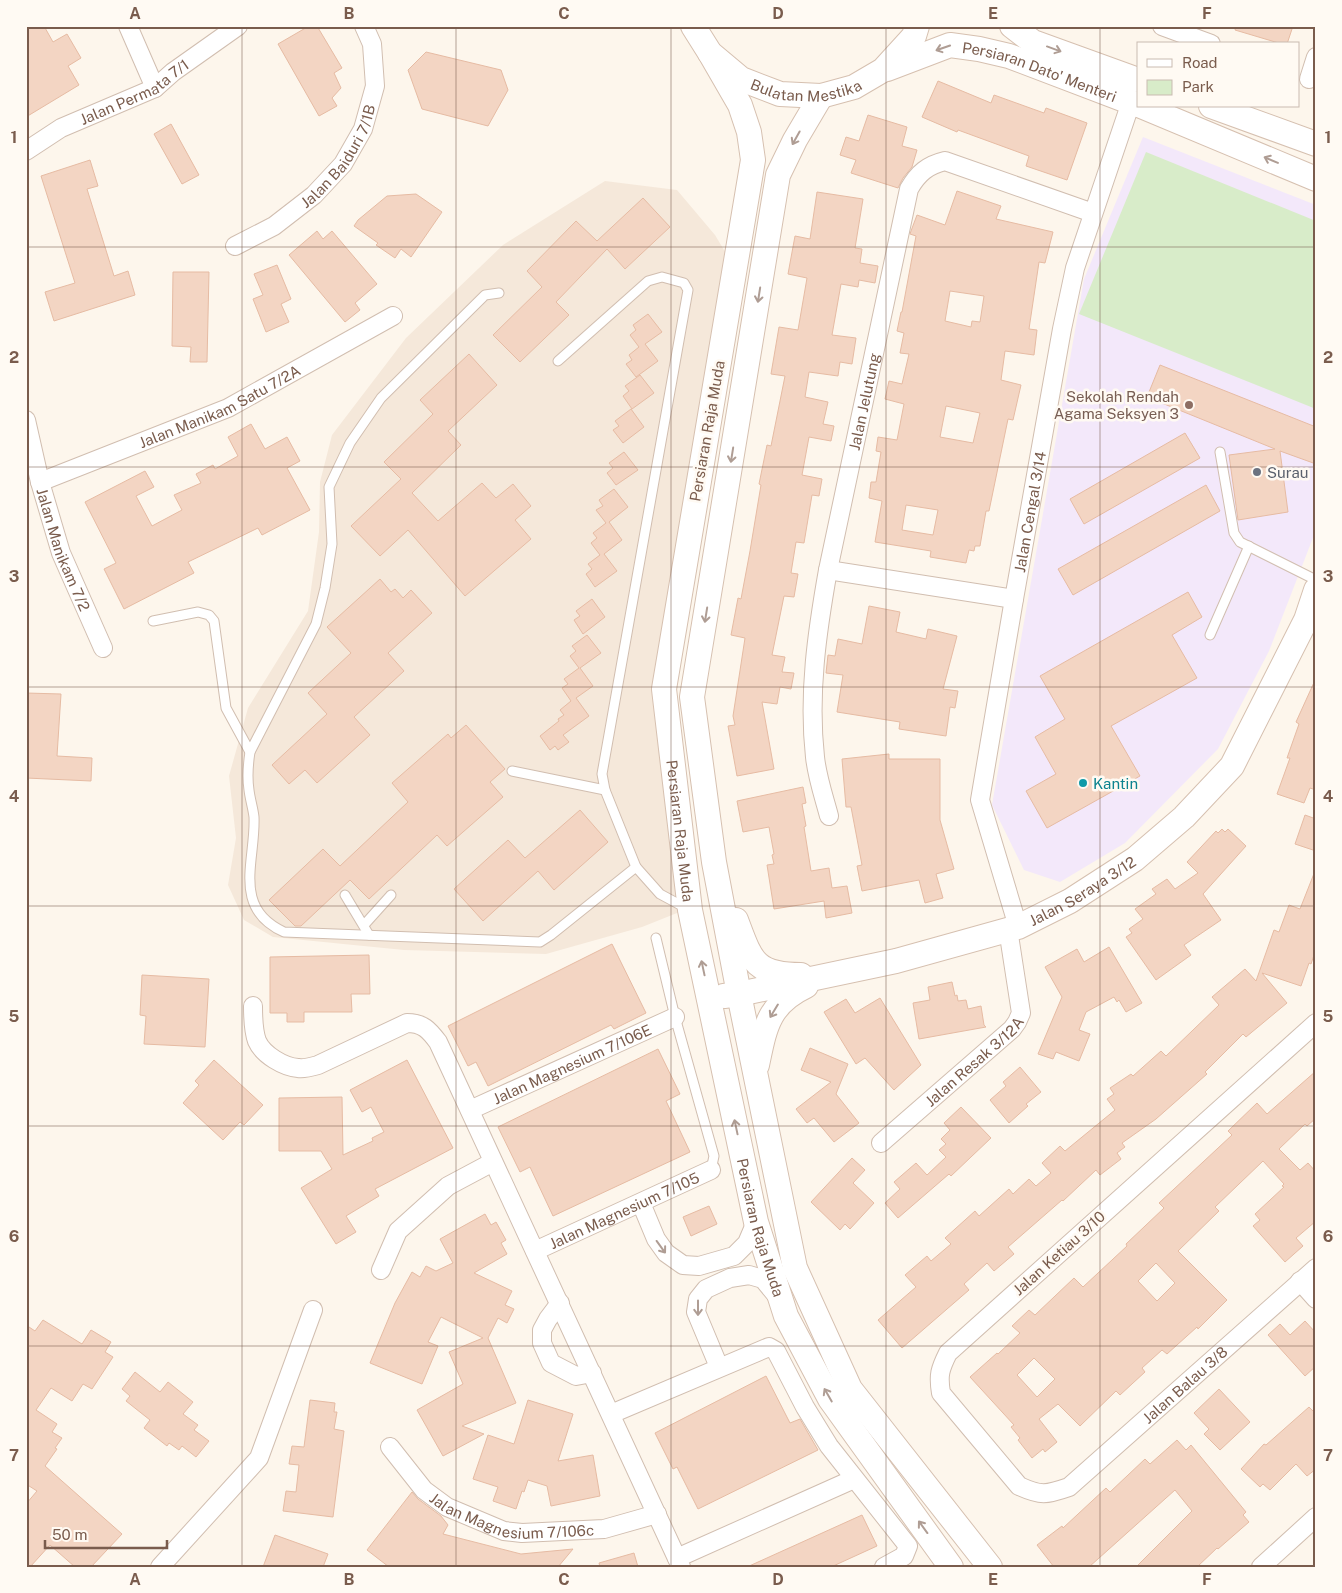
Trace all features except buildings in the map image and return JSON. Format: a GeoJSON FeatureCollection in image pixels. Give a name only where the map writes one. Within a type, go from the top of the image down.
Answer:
{"type":"FeatureCollection","features":[{"type":"Feature","properties":{"kind":"main road","name":"Bulatan Mestika"},"geometry":{"type":"LineString","coordinates":[[694,26],[710,53],[741,79],[780,94],[821,96],[854,87],[884,70],[914,36],[917,26]]}},
{"type":"Feature","properties":{"kind":"main road","name":"Persiaran Dato' Menteri"},"geometry":{"type":"LineString","coordinates":[[1012,26],[1033,42],[1137,98]]}},
{"type":"Feature","properties":{"kind":"main road","name":"Persiaran Dato' Menteri"},"geometry":{"type":"LineString","coordinates":[[884,70],[950,45],[1009,56],[1137,98]]}},
{"type":"Feature","properties":{"kind":"main road","name":"Persiaran Raja Muda"},"geometry":{"type":"LineString","coordinates":[[710,53],[740,105],[750,132],[753,160],[664,690],[690,910],[756,1222],[786,1316],[830,1399],[951,1567]]}},
{"type":"Feature","properties":{"kind":"main road","name":"Persiaran Raja Muda"},"geometry":{"type":"LineString","coordinates":[[821,96],[795,140],[778,175],[692,697],[714,862],[794,1268],[850,1389],[990,1567]]}},
{"type":"Feature","properties":{"kind":"main road","name":"Persiaran Dato' Menteri"},"geometry":{"type":"LineString","coordinates":[[1159,108],[1316,179]]}},
{"type":"Feature","properties":{"kind":"main road"},"geometry":{"type":"LineString","coordinates":[[1217,108],[1316,144]]}},
{"type":"Feature","properties":{"kind":"main road","name":"Jalan Seraya 3/12"},"geometry":{"type":"LineString","coordinates":[[709,998],[739,994],[896,960],[1013,928],[1070,901],[1136,859],[1184,817],[1232,766],[1311,622],[1316,590]]}},
{"type":"Feature","properties":{"kind":"main road"},"geometry":{"type":"LineString","coordinates":[[714,862],[748,952],[757,964],[767,970],[783,975],[828,975]]}},
{"type":"Feature","properties":{"kind":"main road"},"geometry":{"type":"LineString","coordinates":[[755,1076],[765,1028],[779,1004],[794,992],[828,975]]}},
{"type":"Feature","properties":{"kind":"street"},"geometry":{"type":"LineString","coordinates":[[128,26],[155,88]]}},
{"type":"Feature","properties":{"kind":"street","name":"Jalan Permata 7/1"},"geometry":{"type":"LineString","coordinates":[[26,151],[61,128],[155,88],[173,72],[238,26]]}},
{"type":"Feature","properties":{"kind":"street","name":"Jalan Baiduri 7/1B"},"geometry":{"type":"LineString","coordinates":[[235,246],[274,226],[314,195],[343,164],[363,129],[375,86],[372,44],[364,26]]}},
{"type":"Feature","properties":{"kind":"street"},"geometry":{"type":"LineString","coordinates":[[1162,26],[1206,42]]}},
{"type":"Feature","properties":{"kind":"street"},"geometry":{"type":"LineString","coordinates":[[1308,78],[1316,57]]}},
{"type":"Feature","properties":{"kind":"street","name":"Jalan Cengal 3/14"},"geometry":{"type":"LineString","coordinates":[[1013,928],[980,800],[1062,329],[1075,268],[1093,213],[1137,98]]}},
{"type":"Feature","properties":{"kind":"street","name":"Jalan Jelutung"},"geometry":{"type":"LineString","coordinates":[[828,816],[815,758],[812,696],[817,633],[828,570],[909,189],[914,178],[922,170],[933,164],[945,161],[1093,213]]}},
{"type":"Feature","properties":{"kind":"street","name":"Jalan Manikam Satu 7/2A"},"geometry":{"type":"LineString","coordinates":[[40,482],[228,408],[393,316]]}},
{"type":"Feature","properties":{"kind":"street","name":"Jalan Manikam 7/2"},"geometry":{"type":"LineString","coordinates":[[26,420],[40,482],[60,553],[103,648]]}},
{"type":"Feature","properties":{"kind":"street"},"geometry":{"type":"LineString","coordinates":[[828,570],[1014,599]]}},
{"type":"Feature","properties":{"kind":"street","name":"Jalan Resak 3/12A"},"geometry":{"type":"LineString","coordinates":[[881,1143],[1012,1030],[1017,1022],[1020,1013],[1013,928]]}},
{"type":"Feature","properties":{"kind":"street"},"geometry":{"type":"LineString","coordinates":[[253,1006],[257,1041],[264,1052],[285,1065],[297,1068],[318,1065],[407,1023],[417,1023],[428,1029],[438,1042],[679,1562],[854,1479]]}},
{"type":"Feature","properties":{"kind":"street","name":"Jalan Magnesium 7/106E"},"geometry":{"type":"LineString","coordinates":[[470,1110],[675,1018]]}},
{"type":"Feature","properties":{"kind":"street","name":"Jalan Ketiau 3/10"},"geometry":{"type":"LineString","coordinates":[[1049,1494],[1034,1493],[1019,1486],[941,1393],[940,1368],[948,1353],[1316,1023]]}},
{"type":"Feature","properties":{"kind":"street"},"geometry":{"type":"LineString","coordinates":[[381,1270],[398,1231],[448,1186],[493,1162]]}},
{"type":"Feature","properties":{"kind":"street","name":"Jalan Magnesium 7/105"},"geometry":{"type":"LineString","coordinates":[[536,1252],[711,1170]]}},
{"type":"Feature","properties":{"kind":"street"},"geometry":{"type":"LineString","coordinates":[[641,1203],[656,1239],[666,1253],[682,1264],[699,1266],[734,1256],[748,1244],[756,1222]]}},
{"type":"Feature","properties":{"kind":"street","name":"Jalan Balau 3/8"},"geometry":{"type":"LineString","coordinates":[[1049,1494],[1069,1487],[1316,1268]]}},
{"type":"Feature","properties":{"kind":"street"},"geometry":{"type":"LineString","coordinates":[[719,1367],[696,1312],[698,1299],[706,1289],[730,1278],[749,1275],[763,1279],[781,1302]]}},
{"type":"Feature","properties":{"kind":"street"},"geometry":{"type":"LineString","coordinates":[[1300,1282],[1316,1299]]}},
{"type":"Feature","properties":{"kind":"street"},"geometry":{"type":"LineString","coordinates":[[560,1303],[548,1318],[542,1330],[542,1343],[551,1362],[576,1376],[592,1373]]}},
{"type":"Feature","properties":{"kind":"street"},"geometry":{"type":"LineString","coordinates":[[160,1567],[259,1458],[313,1310]]}},
{"type":"Feature","properties":{"kind":"street"},"geometry":{"type":"LineString","coordinates":[[611,1414],[769,1346],[776,1350],[806,1407],[830,1446],[908,1546],[904,1556],[884,1567]]}},
{"type":"Feature","properties":{"kind":"street","name":"Jalan Magnesium 7/106c"},"geometry":{"type":"LineString","coordinates":[[390,1447],[424,1490],[432,1496],[447,1507],[504,1531],[522,1533],[604,1529],[657,1514]]}},
{"type":"Feature","properties":{"kind":"street"},"geometry":{"type":"LineString","coordinates":[[1265,1565],[1316,1517]]}},
{"type":"Feature","properties":{"kind":"lane"},"geometry":{"type":"LineString","coordinates":[[558,361],[648,281],[662,277],[684,283],[688,290],[602,774],[605,790],[636,867],[660,894],[690,910]]}},
{"type":"Feature","properties":{"kind":"lane"},"geometry":{"type":"LineString","coordinates":[[499,293],[485,295],[382,398],[350,443],[329,487],[332,544],[325,588],[316,624],[250,752],[247,768],[254,816],[249,888],[253,904],[272,926],[284,932],[540,942],[636,867]]}},
{"type":"Feature","properties":{"kind":"lane"},"geometry":{"type":"LineString","coordinates":[[1220,452],[1234,533],[1240,542],[1316,580]]}},
{"type":"Feature","properties":{"kind":"lane"},"geometry":{"type":"LineString","coordinates":[[1210,635],[1249,546]]}},
{"type":"Feature","properties":{"kind":"lane"},"geometry":{"type":"LineString","coordinates":[[153,621],[198,612],[209,615],[214,622],[226,708],[250,752]]}},
{"type":"Feature","properties":{"kind":"lane"},"geometry":{"type":"LineString","coordinates":[[512,771],[605,790]]}},
{"type":"Feature","properties":{"kind":"lane"},"geometry":{"type":"LineString","coordinates":[[345,895],[369,935]]}},
{"type":"Feature","properties":{"kind":"lane"},"geometry":{"type":"LineString","coordinates":[[364,925],[392,895]]}},
{"type":"Feature","properties":{"kind":"lane"},"geometry":{"type":"LineString","coordinates":[[656,938],[675,1018],[714,1156],[711,1170]]}},
{"type":"Feature","properties":{"kind":"shaded area","name":"Sekolah Rendah Agama Seksyen 3"},"geometry":{"type":"Polygon","coordinates":[[[1143,137],[1316,205],[1316,530],[1269,651],[1218,749],[1125,843],[1060,882],[1024,870],[992,805],[1084,279],[1143,137]]]}},
{"type":"Feature","properties":{"kind":"shaded area"},"geometry":{"type":"Polygon","coordinates":[[[605,181],[677,190],[715,235],[730,260],[671,596],[682,911],[642,927],[546,954],[404,950],[273,937],[244,920],[228,885],[236,838],[229,776],[248,708],[308,611],[319,532],[320,482],[332,435],[406,338],[503,245],[605,181]]]}},
{"type":"Feature","properties":{"kind":"green space"},"geometry":{"type":"Polygon","coordinates":[[[1146,152],[1316,221],[1316,409],[1079,314],[1146,152]]]}},
{"type":"Feature","properties":{"kind":"place","name":"Sekolah Rendah Agama Seksyen 3"},"geometry":{"type":"Point","coordinates":[1189,405]}},
{"type":"Feature","properties":{"kind":"place","name":"Surau"},"geometry":{"type":"Point","coordinates":[1257,472]}},
{"type":"Feature","properties":{"kind":"place","name":"Kantin"},"geometry":{"type":"Point","coordinates":[1083,783]}}]}
